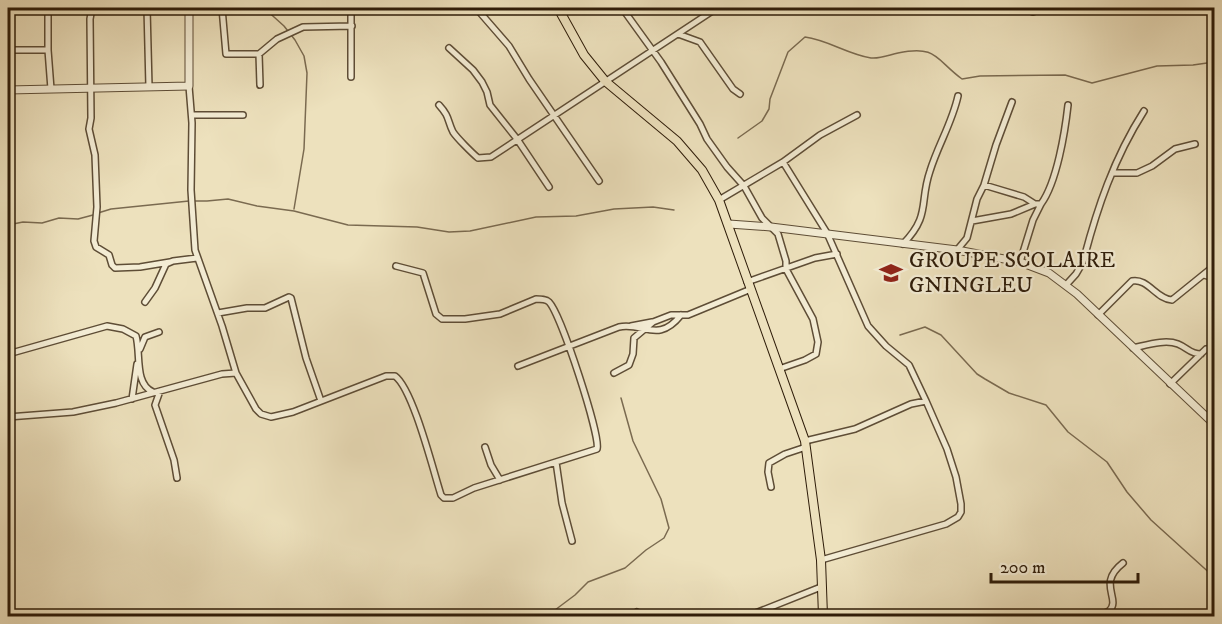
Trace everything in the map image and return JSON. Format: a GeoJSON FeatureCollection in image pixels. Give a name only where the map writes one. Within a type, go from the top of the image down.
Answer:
{"type":"FeatureCollection","features":[{"type":"Feature","properties":{"kind":"main road"},"geometry":{"type":"LineString","coordinates":[[558,8],[578,45],[605,81],[677,141],[702,170],[719,200],[805,444],[821,560],[823,616]]}},
{"type":"Feature","properties":{"kind":"street"},"geometry":{"type":"LineString","coordinates":[[48,8],[51,90]]}},
{"type":"Feature","properties":{"kind":"street"},"geometry":{"type":"LineString","coordinates":[[92,8],[89,129],[95,155],[96,247],[109,255],[115,268],[140,267],[197,258]]}},
{"type":"Feature","properties":{"kind":"street"},"geometry":{"type":"LineString","coordinates":[[147,8],[149,87]]}},
{"type":"Feature","properties":{"kind":"street"},"geometry":{"type":"LineString","coordinates":[[189,8],[189,86],[192,115],[190,190],[197,258],[218,313],[236,374],[256,409],[265,416],[271,417],[293,412],[374,380],[394,376],[407,393],[443,497],[447,499],[474,488],[593,451],[598,445],[592,417],[569,345],[559,319],[549,302],[543,298],[500,314],[465,319],[442,319],[436,314],[423,273],[396,266]]}},
{"type":"Feature","properties":{"kind":"street"},"geometry":{"type":"LineString","coordinates":[[222,8],[226,54],[259,54],[277,39],[303,27],[352,26]]}},
{"type":"Feature","properties":{"kind":"street"},"geometry":{"type":"LineString","coordinates":[[351,8],[351,77]]}},
{"type":"Feature","properties":{"kind":"street"},"geometry":{"type":"LineString","coordinates":[[476,8],[509,46],[529,80],[599,181]]}},
{"type":"Feature","properties":{"kind":"street"},"geometry":{"type":"LineString","coordinates":[[622,8],[694,113],[707,139],[744,186],[762,218],[778,234],[782,242],[786,269],[810,311],[818,342],[816,354],[779,369]]}},
{"type":"Feature","properties":{"kind":"street"},"geometry":{"type":"LineString","coordinates":[[439,105],[449,117],[456,136],[478,158],[491,157],[717,8]]}},
{"type":"Feature","properties":{"kind":"street"},"geometry":{"type":"LineString","coordinates":[[1024,8],[1034,12],[1044,8]]}},
{"type":"Feature","properties":{"kind":"street"},"geometry":{"type":"LineString","coordinates":[[678,34],[700,42],[733,90],[740,94]]}},
{"type":"Feature","properties":{"kind":"street"},"geometry":{"type":"LineString","coordinates":[[449,48],[477,76],[487,92],[490,105],[517,139],[549,187]]}},
{"type":"Feature","properties":{"kind":"street"},"geometry":{"type":"LineString","coordinates":[[8,50],[48,50]]}},
{"type":"Feature","properties":{"kind":"street"},"geometry":{"type":"LineString","coordinates":[[259,54],[260,85]]}},
{"type":"Feature","properties":{"kind":"street"},"geometry":{"type":"LineString","coordinates":[[8,90],[189,86]]}},
{"type":"Feature","properties":{"kind":"street"},"geometry":{"type":"LineString","coordinates":[[903,244],[917,227],[923,213],[929,172],[953,117],[958,96]]}},
{"type":"Feature","properties":{"kind":"street"},"geometry":{"type":"LineString","coordinates":[[957,250],[967,238],[977,199],[1012,102]]}},
{"type":"Feature","properties":{"kind":"street"},"geometry":{"type":"LineString","coordinates":[[1020,262],[1038,204],[1052,183],[1066,125],[1068,105]]}},
{"type":"Feature","properties":{"kind":"street"},"geometry":{"type":"LineString","coordinates":[[1066,285],[1083,262],[1100,202],[1123,143],[1144,111]]}},
{"type":"Feature","properties":{"kind":"street"},"geometry":{"type":"LineString","coordinates":[[192,115],[243,115]]}},
{"type":"Feature","properties":{"kind":"street"},"geometry":{"type":"LineString","coordinates":[[719,200],[783,162],[820,135],[857,115]]}},
{"type":"Feature","properties":{"kind":"street"},"geometry":{"type":"LineString","coordinates":[[1112,172],[1137,173],[1152,166],[1175,149],[1195,144]]}},
{"type":"Feature","properties":{"kind":"street"},"geometry":{"type":"LineString","coordinates":[[783,162],[827,233],[868,326],[886,346],[909,365],[947,449],[956,477],[961,504],[958,517],[934,529],[821,560]]}},
{"type":"Feature","properties":{"kind":"street"},"geometry":{"type":"LineString","coordinates":[[984,184],[1024,196],[1038,204]]}},
{"type":"Feature","properties":{"kind":"street"},"geometry":{"type":"LineString","coordinates":[[972,221],[1011,214],[1038,204]]}},
{"type":"Feature","properties":{"kind":"street"},"geometry":{"type":"LineString","coordinates":[[729,224],[827,233],[957,250],[1020,262],[1049,273],[1066,285],[1215,424]]}},
{"type":"Feature","properties":{"kind":"street"},"geometry":{"type":"LineString","coordinates":[[518,366],[619,327],[652,322],[671,315],[693,313],[786,269],[815,258],[837,254]]}},
{"type":"Feature","properties":{"kind":"street"},"geometry":{"type":"LineString","coordinates":[[145,302],[155,288],[164,267],[170,262]]}},
{"type":"Feature","properties":{"kind":"street"},"geometry":{"type":"LineString","coordinates":[[1098,315],[1132,281],[1142,281],[1162,298],[1172,300],[1215,266]]}},
{"type":"Feature","properties":{"kind":"street"},"geometry":{"type":"LineString","coordinates":[[1204,275],[1215,278]]}},
{"type":"Feature","properties":{"kind":"street"},"geometry":{"type":"LineString","coordinates":[[218,313],[247,308],[265,308],[291,298],[306,358],[321,401]]}},
{"type":"Feature","properties":{"kind":"street"},"geometry":{"type":"LineString","coordinates":[[630,326],[642,330],[666,328],[681,315]]}},
{"type":"Feature","properties":{"kind":"street"},"geometry":{"type":"LineString","coordinates":[[614,373],[629,365],[633,354],[634,338],[652,322]]}},
{"type":"Feature","properties":{"kind":"street"},"geometry":{"type":"LineString","coordinates":[[8,354],[107,326],[123,328],[136,336],[142,381],[146,389],[153,392]]}},
{"type":"Feature","properties":{"kind":"street"},"geometry":{"type":"LineString","coordinates":[[137,340],[159,332]]}},
{"type":"Feature","properties":{"kind":"street"},"geometry":{"type":"LineString","coordinates":[[132,399],[144,339]]}},
{"type":"Feature","properties":{"kind":"street"},"geometry":{"type":"LineString","coordinates":[[1133,348],[1169,343],[1178,344],[1192,353],[1201,354]]}},
{"type":"Feature","properties":{"kind":"street"},"geometry":{"type":"LineString","coordinates":[[1170,384],[1201,354],[1209,348],[1215,348]]}},
{"type":"Feature","properties":{"kind":"street"},"geometry":{"type":"LineString","coordinates":[[8,417],[73,412],[132,399],[222,374],[236,374]]}},
{"type":"Feature","properties":{"kind":"street"},"geometry":{"type":"LineString","coordinates":[[160,391],[155,405],[174,460],[177,478]]}},
{"type":"Feature","properties":{"kind":"street"},"geometry":{"type":"LineString","coordinates":[[771,487],[769,463],[785,454],[805,444],[855,429],[911,404],[927,401]]}},
{"type":"Feature","properties":{"kind":"street"},"geometry":{"type":"LineString","coordinates":[[485,447],[491,465],[500,480]]}},
{"type":"Feature","properties":{"kind":"street"},"geometry":{"type":"LineString","coordinates":[[556,462],[562,503],[572,541]]}},
{"type":"Feature","properties":{"kind":"street"},"geometry":{"type":"LineString","coordinates":[[1076,616],[1099,615],[1112,607],[1110,577],[1123,563]]}},
{"type":"Feature","properties":{"kind":"street"},"geometry":{"type":"LineString","coordinates":[[748,616],[822,587]]}},
{"type":"Feature","properties":{"kind":"street"},"geometry":{"type":"LineString","coordinates":[[637,612],[644,616]]}},
{"type":"Feature","properties":{"kind":"waterway"},"geometry":{"type":"LineString","coordinates":[[264,8],[284,26],[295,40],[304,56],[307,73],[304,149],[294,209]]}},
{"type":"Feature","properties":{"kind":"waterway"},"geometry":{"type":"LineString","coordinates":[[738,138],[762,121],[769,109],[770,99],[788,52],[805,37],[871,58],[911,51],[928,52],[962,79],[980,76],[1065,75],[1092,83],[1157,66],[1214,62]]}},
{"type":"Feature","properties":{"kind":"waterway"},"geometry":{"type":"LineString","coordinates":[[98,213],[111,209],[228,199],[294,211],[348,225],[417,227],[449,232],[470,231],[536,217],[576,216],[614,209],[653,207],[674,210]]}},
{"type":"Feature","properties":{"kind":"waterway"},"geometry":{"type":"LineString","coordinates":[[8,225],[23,222],[42,223],[59,218],[78,219],[93,215]]}},
{"type":"Feature","properties":{"kind":"waterway"},"geometry":{"type":"LineString","coordinates":[[900,335],[925,327],[941,335],[977,374],[1009,393],[1046,405],[1068,432],[1107,462],[1127,492],[1151,520],[1214,577]]}},
{"type":"Feature","properties":{"kind":"waterway"},"geometry":{"type":"LineString","coordinates":[[547,616],[588,582],[625,568],[664,538],[669,528],[661,499],[633,441],[621,398]]}},
{"type":"Feature","properties":{"kind":"place","name":"GROUPE SCOLAIRE GNINGLEU"},"geometry":{"type":"Point","coordinates":[891,273]}}]}
